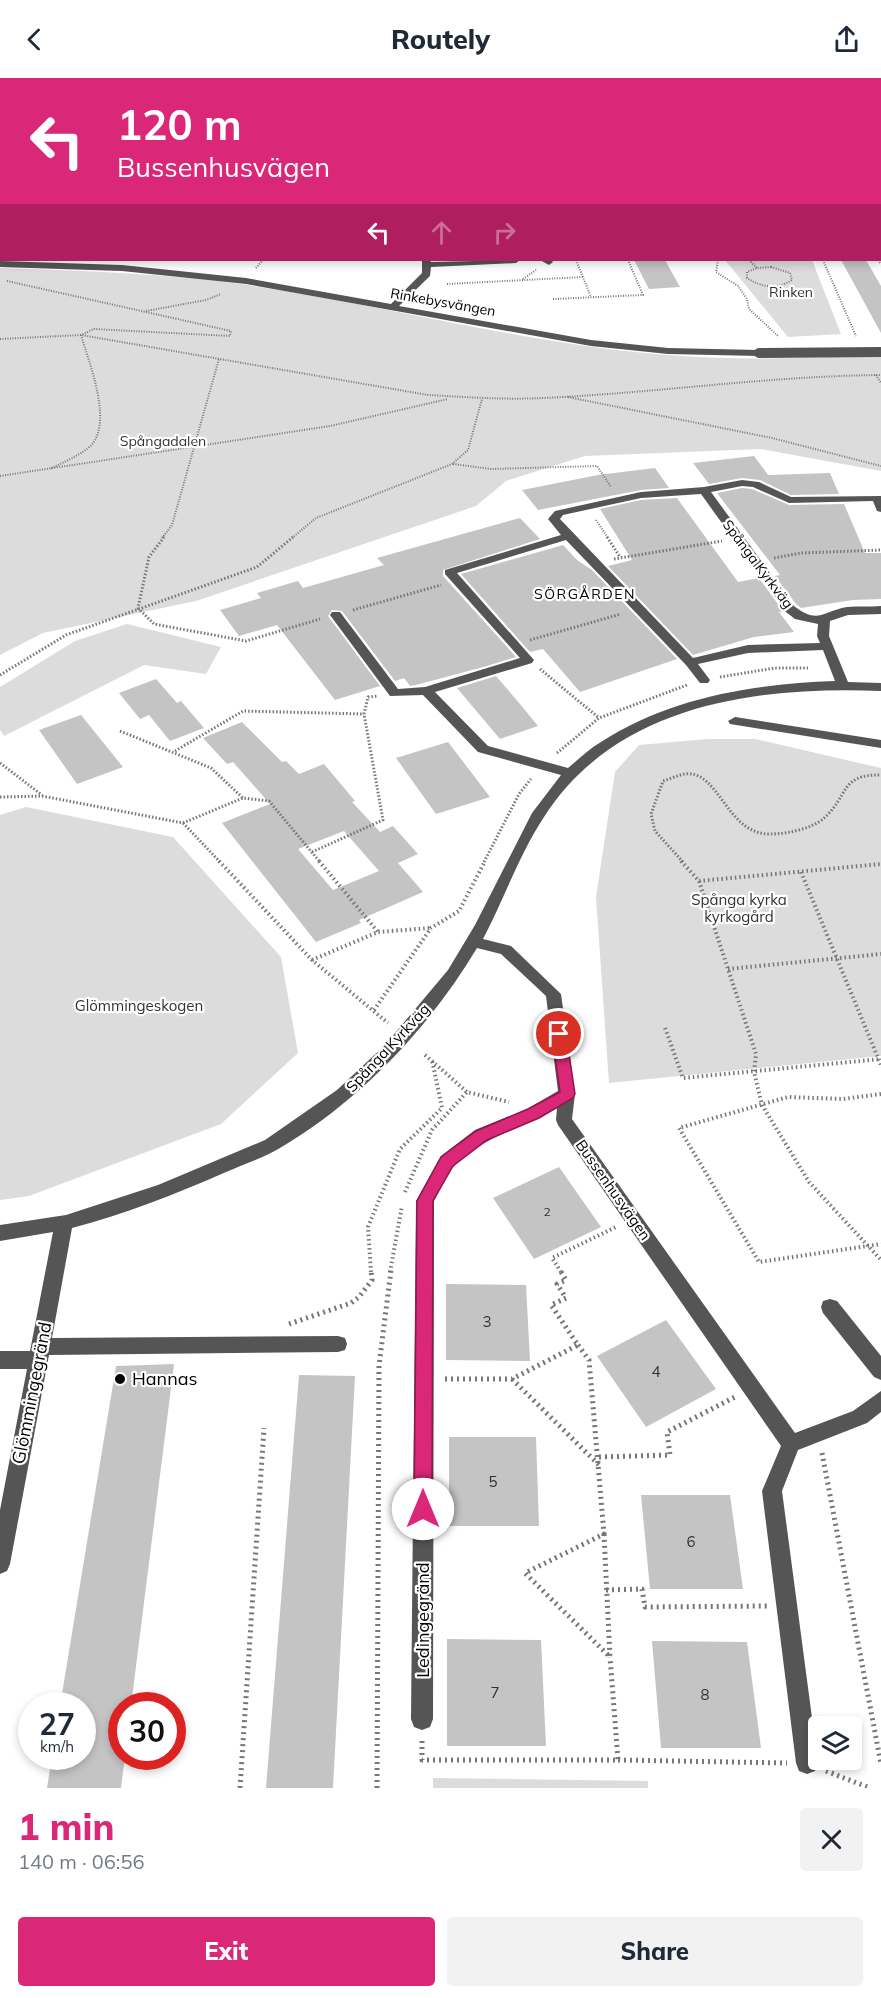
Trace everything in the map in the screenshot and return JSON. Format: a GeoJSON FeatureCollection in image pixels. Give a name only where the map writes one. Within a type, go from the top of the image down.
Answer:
{"type":"FeatureCollection","features":[{"type":"Feature","properties":{"kind":"street"},"geometry":{"type":"LineString","coordinates":[[393,307],[427,274],[426,262],[471,261]]}},
{"type":"Feature","properties":{"kind":"street","name":"Rinkebysvängen"},"geometry":{"type":"LineString","coordinates":[[0,264],[122,264],[246,281],[591,343],[668,351],[881,352]]}},
{"type":"Feature","properties":{"kind":"street"},"geometry":{"type":"LineString","coordinates":[[704,680],[690,662],[568,537],[554,519],[559,513],[641,495],[704,490],[742,483],[755,484],[789,500],[877,498],[881,509]]}},
{"type":"Feature","properties":{"kind":"street","name":"Spånga Kyrkväg"},"geometry":{"type":"LineString","coordinates":[[704,490],[790,609],[799,616],[823,622]]}},
{"type":"Feature","properties":{"kind":"street"},"geometry":{"type":"LineString","coordinates":[[336,615],[395,693],[426,691],[528,660],[449,572],[568,537]]}},
{"type":"Feature","properties":{"kind":"street"},"geometry":{"type":"LineString","coordinates":[[843,684],[823,636],[824,619],[847,611],[881,610]]}},
{"type":"Feature","properties":{"kind":"street"},"geometry":{"type":"LineString","coordinates":[[690,662],[748,649],[827,646]]}},
{"type":"Feature","properties":{"kind":"street","name":"Spånga Kyrkväg"},"geometry":{"type":"LineString","coordinates":[[0,1233],[64,1223],[156,1196],[276,1143],[340,1099],[378,1063],[432,1003],[473,942],[539,812],[570,773],[600,749],[641,724],[690,706],[733,694],[783,686],[843,684],[881,687]]}},
{"type":"Feature","properties":{"kind":"street"},"geometry":{"type":"LineString","coordinates":[[426,691],[483,749],[570,773]]}},
{"type":"Feature","properties":{"kind":"street"},"geometry":{"type":"LineString","coordinates":[[735,722],[881,744]]}},
{"type":"Feature","properties":{"kind":"street","name":"Bussenhusvägen"},"geometry":{"type":"LineString","coordinates":[[473,942],[506,950],[553,994],[567,1094],[564,1120],[791,1444]]}},
{"type":"Feature","properties":{"kind":"street","name":"Ledingegränd"},"geometry":{"type":"LineString","coordinates":[[422,1719],[425,1201],[447,1161],[482,1135],[533,1114],[567,1094]]}},
{"type":"Feature","properties":{"kind":"street","name":"Glömmingegränd"},"geometry":{"type":"LineString","coordinates":[[0,1564],[64,1223]]}},
{"type":"Feature","properties":{"kind":"street"},"geometry":{"type":"LineString","coordinates":[[830,1307],[881,1371]]}},
{"type":"Feature","properties":{"kind":"street"},"geometry":{"type":"LineString","coordinates":[[0,1360],[40,1354],[338,1344]]}},
{"type":"Feature","properties":{"kind":"street"},"geometry":{"type":"LineString","coordinates":[[807,1763],[788,1605],[771,1491],[791,1444],[860,1418],[881,1400]]}},
{"type":"Feature","properties":{"kind":"path"},"geometry":{"type":"LineString","coordinates":[[576,261],[591,297]]}},
{"type":"Feature","properties":{"kind":"path"},"geometry":{"type":"LineString","coordinates":[[553,299],[643,295],[628,261]]}},
{"type":"Feature","properties":{"kind":"path"},"geometry":{"type":"LineString","coordinates":[[717,261],[716,272],[742,291],[749,309],[780,338]]}},
{"type":"Feature","properties":{"kind":"path"},"geometry":{"type":"LineString","coordinates":[[750,261],[757,268],[771,267],[785,270],[790,273],[792,280],[778,286],[756,284],[747,279],[746,275],[757,268]]}},
{"type":"Feature","properties":{"kind":"path"},"geometry":{"type":"LineString","coordinates":[[823,261],[856,336]]}},
{"type":"Feature","properties":{"kind":"path"},"geometry":{"type":"LineString","coordinates":[[447,284],[583,277]]}},
{"type":"Feature","properties":{"kind":"path"},"geometry":{"type":"LineString","coordinates":[[1,280],[231,331],[230,336],[94,329],[81,335]]}},
{"type":"Feature","properties":{"kind":"path"},"geometry":{"type":"LineString","coordinates":[[145,311],[206,300],[226,292]]}},
{"type":"Feature","properties":{"kind":"path"},"geometry":{"type":"LineString","coordinates":[[50,469],[89,448],[100,426],[100,399],[81,335]]}},
{"type":"Feature","properties":{"kind":"path"},"geometry":{"type":"LineString","coordinates":[[0,339],[81,335],[452,398],[562,396],[745,380],[881,375]]}},
{"type":"Feature","properties":{"kind":"path"},"geometry":{"type":"LineString","coordinates":[[138,608],[149,557],[172,525],[219,359]]}},
{"type":"Feature","properties":{"kind":"path"},"geometry":{"type":"LineString","coordinates":[[876,375],[881,383]]}},
{"type":"Feature","properties":{"kind":"path"},"geometry":{"type":"LineString","coordinates":[[562,396],[772,438],[881,466]]}},
{"type":"Feature","properties":{"kind":"path"},"geometry":{"type":"LineString","coordinates":[[0,476],[330,426],[452,398]]}},
{"type":"Feature","properties":{"kind":"path"},"geometry":{"type":"LineString","coordinates":[[0,675],[66,635],[257,567],[316,518],[452,464],[468,450],[482,399]]}},
{"type":"Feature","properties":{"kind":"path"},"geometry":{"type":"LineString","coordinates":[[452,464],[491,470],[597,466],[619,500]]}},
{"type":"Feature","properties":{"kind":"path"},"geometry":{"type":"LineString","coordinates":[[588,506],[620,557]]}},
{"type":"Feature","properties":{"kind":"path"},"geometry":{"type":"LineString","coordinates":[[596,564],[620,557],[708,542],[740,540]]}},
{"type":"Feature","properties":{"kind":"path"},"geometry":{"type":"LineString","coordinates":[[756,562],[801,553],[881,550]]}},
{"type":"Feature","properties":{"kind":"path"},"geometry":{"type":"LineString","coordinates":[[138,608],[154,624],[246,641],[456,580]]}},
{"type":"Feature","properties":{"kind":"path"},"geometry":{"type":"LineString","coordinates":[[514,644],[639,609]]}},
{"type":"Feature","properties":{"kind":"path"},"geometry":{"type":"LineString","coordinates":[[528,660],[599,718]]}},
{"type":"Feature","properties":{"kind":"path"},"geometry":{"type":"LineString","coordinates":[[374,1010],[431,928],[459,911],[519,794],[542,765],[599,718],[661,693],[704,680],[775,668],[837,668]]}},
{"type":"Feature","properties":{"kind":"path"},"geometry":{"type":"LineString","coordinates":[[312,852],[383,820],[364,714],[368,698],[395,693]]}},
{"type":"Feature","properties":{"kind":"path"},"geometry":{"type":"LineString","coordinates":[[174,751],[243,711],[364,714]]}},
{"type":"Feature","properties":{"kind":"path"},"geometry":{"type":"LineString","coordinates":[[120,731],[174,751],[211,768],[243,798]]}},
{"type":"Feature","properties":{"kind":"path"},"geometry":{"type":"LineString","coordinates":[[0,764],[42,796]]}},
{"type":"Feature","properties":{"kind":"path"},"geometry":{"type":"LineString","coordinates":[[881,776],[860,776],[850,781],[823,819],[771,836],[751,832],[735,820],[716,792],[703,779],[687,773],[663,781],[651,814],[655,831],[699,881],[756,1054],[753,1072],[762,1105],[809,1182],[881,1260]]}},
{"type":"Feature","properties":{"kind":"path"},"geometry":{"type":"LineString","coordinates":[[0,797],[42,796],[183,823],[243,798],[269,801],[378,932]]}},
{"type":"Feature","properties":{"kind":"path"},"geometry":{"type":"LineString","coordinates":[[183,823],[312,960],[388,1023]]}},
{"type":"Feature","properties":{"kind":"path"},"geometry":{"type":"LineString","coordinates":[[699,881],[881,864]]}},
{"type":"Feature","properties":{"kind":"path"},"geometry":{"type":"LineString","coordinates":[[801,872],[881,1065]]}},
{"type":"Feature","properties":{"kind":"path"},"geometry":{"type":"LineString","coordinates":[[312,960],[378,932],[431,928]]}},
{"type":"Feature","properties":{"kind":"path"},"geometry":{"type":"LineString","coordinates":[[728,969],[881,954]]}},
{"type":"Feature","properties":{"kind":"path"},"geometry":{"type":"LineString","coordinates":[[665,1028],[683,1078],[880,1059]]}},
{"type":"Feature","properties":{"kind":"path"},"geometry":{"type":"LineString","coordinates":[[425,1054],[467,1092]]}},
{"type":"Feature","properties":{"kind":"path"},"geometry":{"type":"LineString","coordinates":[[316,1314],[351,1303],[359,1297],[372,1280],[368,1227],[400,1149],[442,1108],[432,1060]]}},
{"type":"Feature","properties":{"kind":"path"},"geometry":{"type":"LineString","coordinates":[[881,1094],[843,1099],[788,1097],[679,1128],[759,1262],[881,1244]]}},
{"type":"Feature","properties":{"kind":"path"},"geometry":{"type":"LineString","coordinates":[[618,1760],[600,1466],[589,1360],[551,1305],[566,1298],[557,1284],[566,1280],[552,1258],[633,1219]]}},
{"type":"Feature","properties":{"kind":"path"},"geometry":{"type":"LineString","coordinates":[[424,1379],[512,1378],[578,1345]]}},
{"type":"Feature","properties":{"kind":"path"},"geometry":{"type":"LineString","coordinates":[[512,1378],[600,1466]]}},
{"type":"Feature","properties":{"kind":"path"},"geometry":{"type":"LineString","coordinates":[[599,1457],[670,1455],[667,1432],[752,1388]]}},
{"type":"Feature","properties":{"kind":"path"},"geometry":{"type":"LineString","coordinates":[[240,1788],[264,1428]]}},
{"type":"Feature","properties":{"kind":"path"},"geometry":{"type":"LineString","coordinates":[[818,1433],[881,1764]]}},
{"type":"Feature","properties":{"kind":"path"},"geometry":{"type":"LineString","coordinates":[[604,1534],[525,1573],[610,1657]]}},
{"type":"Feature","properties":{"kind":"path"},"geometry":{"type":"LineString","coordinates":[[606,1590],[642,1589],[645,1607],[788,1605]]}},
{"type":"Feature","properties":{"kind":"path"},"geometry":{"type":"LineString","coordinates":[[422,1719],[422,1760],[807,1763],[870,1788]]}},
{"type":"Feature","properties":{"kind":"green space","name":"Rinken"},"geometry":{"type":"Polygon","coordinates":[[[726,261],[812,261],[841,334],[788,337],[726,261]]]}},
{"type":"Feature","properties":{"kind":"green space","name":"Spångadalen"},"geometry":{"type":"Polygon","coordinates":[[[0,268],[124,273],[248,285],[510,334],[615,350],[695,357],[748,358],[881,355],[881,471],[760,449],[585,456],[506,481],[476,506],[196,601],[43,633],[0,655],[0,268]]]}},
{"type":"Feature","properties":{"kind":"green space"},"geometry":{"type":"Polygon","coordinates":[[[127,624],[221,647],[206,674],[144,665],[4,736],[0,730],[0,687],[75,641],[127,624]]]}},
{"type":"Feature","properties":{"kind":"green space","name":"Spånga kyrka kyrkogård"},"geometry":{"type":"Polygon","coordinates":[[[708,739],[755,739],[881,768],[881,1056],[609,1083],[596,897],[615,772],[639,745],[708,739]]]}},
{"type":"Feature","properties":{"kind":"green space","name":"Glömmingeskogen"},"geometry":{"type":"Polygon","coordinates":[[[26,807],[173,837],[281,957],[298,1053],[221,1124],[29,1196],[0,1200],[0,815],[26,807]]]}},
{"type":"Feature","properties":{"kind":"green space"},"geometry":{"type":"Polygon","coordinates":[[[433,1778],[648,1781],[648,1788],[433,1788],[433,1778]]]}},
{"type":"Feature","properties":{"kind":"building"},"geometry":{"type":"Polygon","coordinates":[[[635,261],[666,261],[680,287],[649,289],[635,261]]]}},
{"type":"Feature","properties":{"kind":"building"},"geometry":{"type":"Polygon","coordinates":[[[842,261],[867,261],[881,286],[881,333],[842,261]]]}},
{"type":"Feature","properties":{"kind":"building"},"geometry":{"type":"Polygon","coordinates":[[[754,456],[768,475],[830,473],[839,494],[791,495],[760,480],[742,478],[709,484],[693,463],[754,456]]]}},
{"type":"Feature","properties":{"kind":"building"},"geometry":{"type":"Polygon","coordinates":[[[655,468],[669,488],[641,490],[538,510],[522,490],[598,475],[655,468]]]}},
{"type":"Feature","properties":{"kind":"building"},"geometry":{"type":"Polygon","coordinates":[[[742,488],[752,489],[789,505],[844,504],[865,553],[881,553],[881,599],[853,600],[801,608],[775,576],[780,575],[717,493],[742,488]]]}},
{"type":"Feature","properties":{"kind":"building"},"geometry":{"type":"Polygon","coordinates":[[[677,498],[738,582],[759,578],[783,611],[779,612],[794,632],[754,637],[693,655],[608,566],[632,560],[600,509],[641,500],[677,498]]]}},
{"type":"Feature","properties":{"kind":"building"},"geometry":{"type":"Polygon","coordinates":[[[520,518],[540,539],[443,570],[443,576],[516,657],[487,666],[410,686],[404,678],[395,681],[342,611],[332,610],[328,616],[380,686],[335,700],[277,625],[239,636],[220,610],[261,598],[257,593],[298,581],[303,588],[384,565],[377,558],[520,518]]]}},
{"type":"Feature","properties":{"kind":"building"},"geometry":{"type":"Polygon","coordinates":[[[563,545],[577,560],[592,570],[677,659],[580,692],[543,649],[530,652],[461,574],[563,545]]]}},
{"type":"Feature","properties":{"kind":"building"},"geometry":{"type":"Polygon","coordinates":[[[496,676],[538,726],[500,739],[457,688],[496,676]]]}},
{"type":"Feature","properties":{"kind":"building"},"geometry":{"type":"Polygon","coordinates":[[[156,679],[177,703],[181,701],[204,728],[170,741],[149,715],[140,719],[119,693],[156,679]]]}},
{"type":"Feature","properties":{"kind":"building"},"geometry":{"type":"Polygon","coordinates":[[[81,715],[123,767],[77,784],[39,730],[81,715]]]}},
{"type":"Feature","properties":{"kind":"building"},"geometry":{"type":"Polygon","coordinates":[[[242,722],[282,762],[286,761],[299,774],[324,764],[355,801],[352,802],[380,832],[393,826],[418,854],[398,863],[423,892],[359,920],[361,923],[316,942],[222,823],[270,804],[233,762],[227,764],[203,738],[242,722]],[[344,831],[298,849],[333,890],[379,871],[344,831]]]}},
{"type":"Feature","properties":{"kind":"building"},"geometry":{"type":"Polygon","coordinates":[[[448,742],[490,797],[436,814],[396,758],[448,742]]]}},
{"type":"Feature","properties":{"kind":"building"},"geometry":{"type":"Polygon","coordinates":[[[559,1167],[601,1227],[534,1259],[493,1198],[559,1167]]]}},
{"type":"Feature","properties":{"kind":"building"},"geometry":{"type":"Polygon","coordinates":[[[446,1284],[526,1285],[530,1361],[446,1360],[446,1284]]]}},
{"type":"Feature","properties":{"kind":"building"},"geometry":{"type":"Polygon","coordinates":[[[666,1320],[716,1389],[646,1427],[597,1356],[666,1320]]]}},
{"type":"Feature","properties":{"kind":"building"},"geometry":{"type":"Polygon","coordinates":[[[174,1364],[133,1692],[108,1692],[108,1770],[123,1770],[121,1788],[47,1788],[50,1770],[96,1770],[96,1692],[62,1692],[116,1366],[174,1364]]]}},
{"type":"Feature","properties":{"kind":"building"},"geometry":{"type":"Polygon","coordinates":[[[299,1375],[355,1376],[333,1788],[266,1788],[299,1375]]]}},
{"type":"Feature","properties":{"kind":"building"},"geometry":{"type":"Polygon","coordinates":[[[449,1437],[536,1437],[539,1526],[449,1526],[449,1437]]]}},
{"type":"Feature","properties":{"kind":"building"},"geometry":{"type":"Polygon","coordinates":[[[641,1495],[730,1495],[743,1589],[650,1589],[641,1495]]]}},
{"type":"Feature","properties":{"kind":"building"},"geometry":{"type":"Polygon","coordinates":[[[447,1639],[541,1640],[546,1746],[447,1746],[447,1639]]]}},
{"type":"Feature","properties":{"kind":"building"},"geometry":{"type":"Polygon","coordinates":[[[652,1641],[747,1642],[761,1748],[661,1748],[652,1641]]]}},
{"type":"Feature","properties":{"kind":"place","name":"Hannas"},"geometry":{"type":"Point","coordinates":[120,1379]}},
{"type":"Feature","properties":{"kind":"district","name":"SÖRGÅRDEN"},"geometry":{"type":"Point","coordinates":[585,594]}},
{"type":"Feature","properties":{"kind":"route"},"geometry":{"type":"LineString","coordinates":[[423,1509],[425,1201],[447,1161],[464,1148],[482,1135],[533,1114],[567,1094],[559,1034]]}}]}
